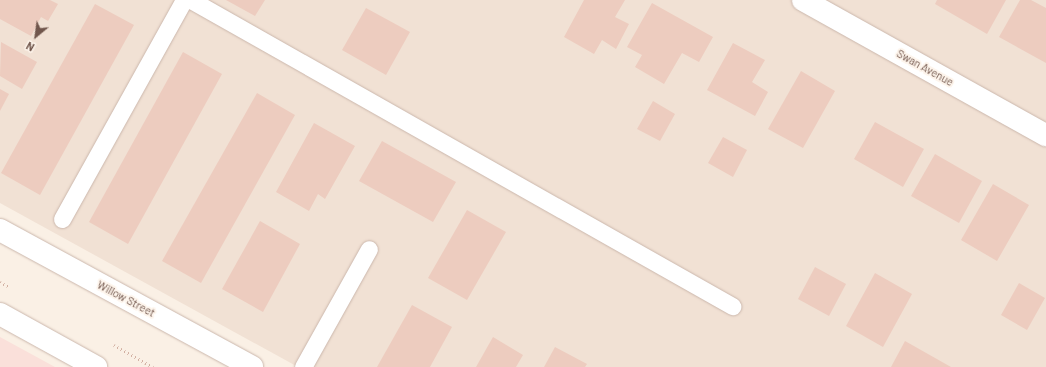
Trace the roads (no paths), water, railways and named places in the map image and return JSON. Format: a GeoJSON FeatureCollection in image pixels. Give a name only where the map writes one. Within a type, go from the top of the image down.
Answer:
{"type":"FeatureCollection","features":[{"type":"Feature","properties":{"kind":"street","name":"Swan Avenue"},"geometry":{"type":"LineString","coordinates":[[803,0],[1046,135]]}},
{"type":"Feature","properties":{"kind":"street","name":"Willow Street"},"geometry":{"type":"LineString","coordinates":[[0,230],[252,367]]}},
{"type":"Feature","properties":{"kind":"street"},"geometry":{"type":"LineString","coordinates":[[0,314],[96,367]]}},
{"type":"Feature","properties":{"kind":"lane"},"geometry":{"type":"LineString","coordinates":[[62,219],[184,0]]}},
{"type":"Feature","properties":{"kind":"lane"},"geometry":{"type":"LineString","coordinates":[[191,0],[732,306]]}},
{"type":"Feature","properties":{"kind":"lane"},"geometry":{"type":"LineString","coordinates":[[303,367],[369,248]]}}]}
